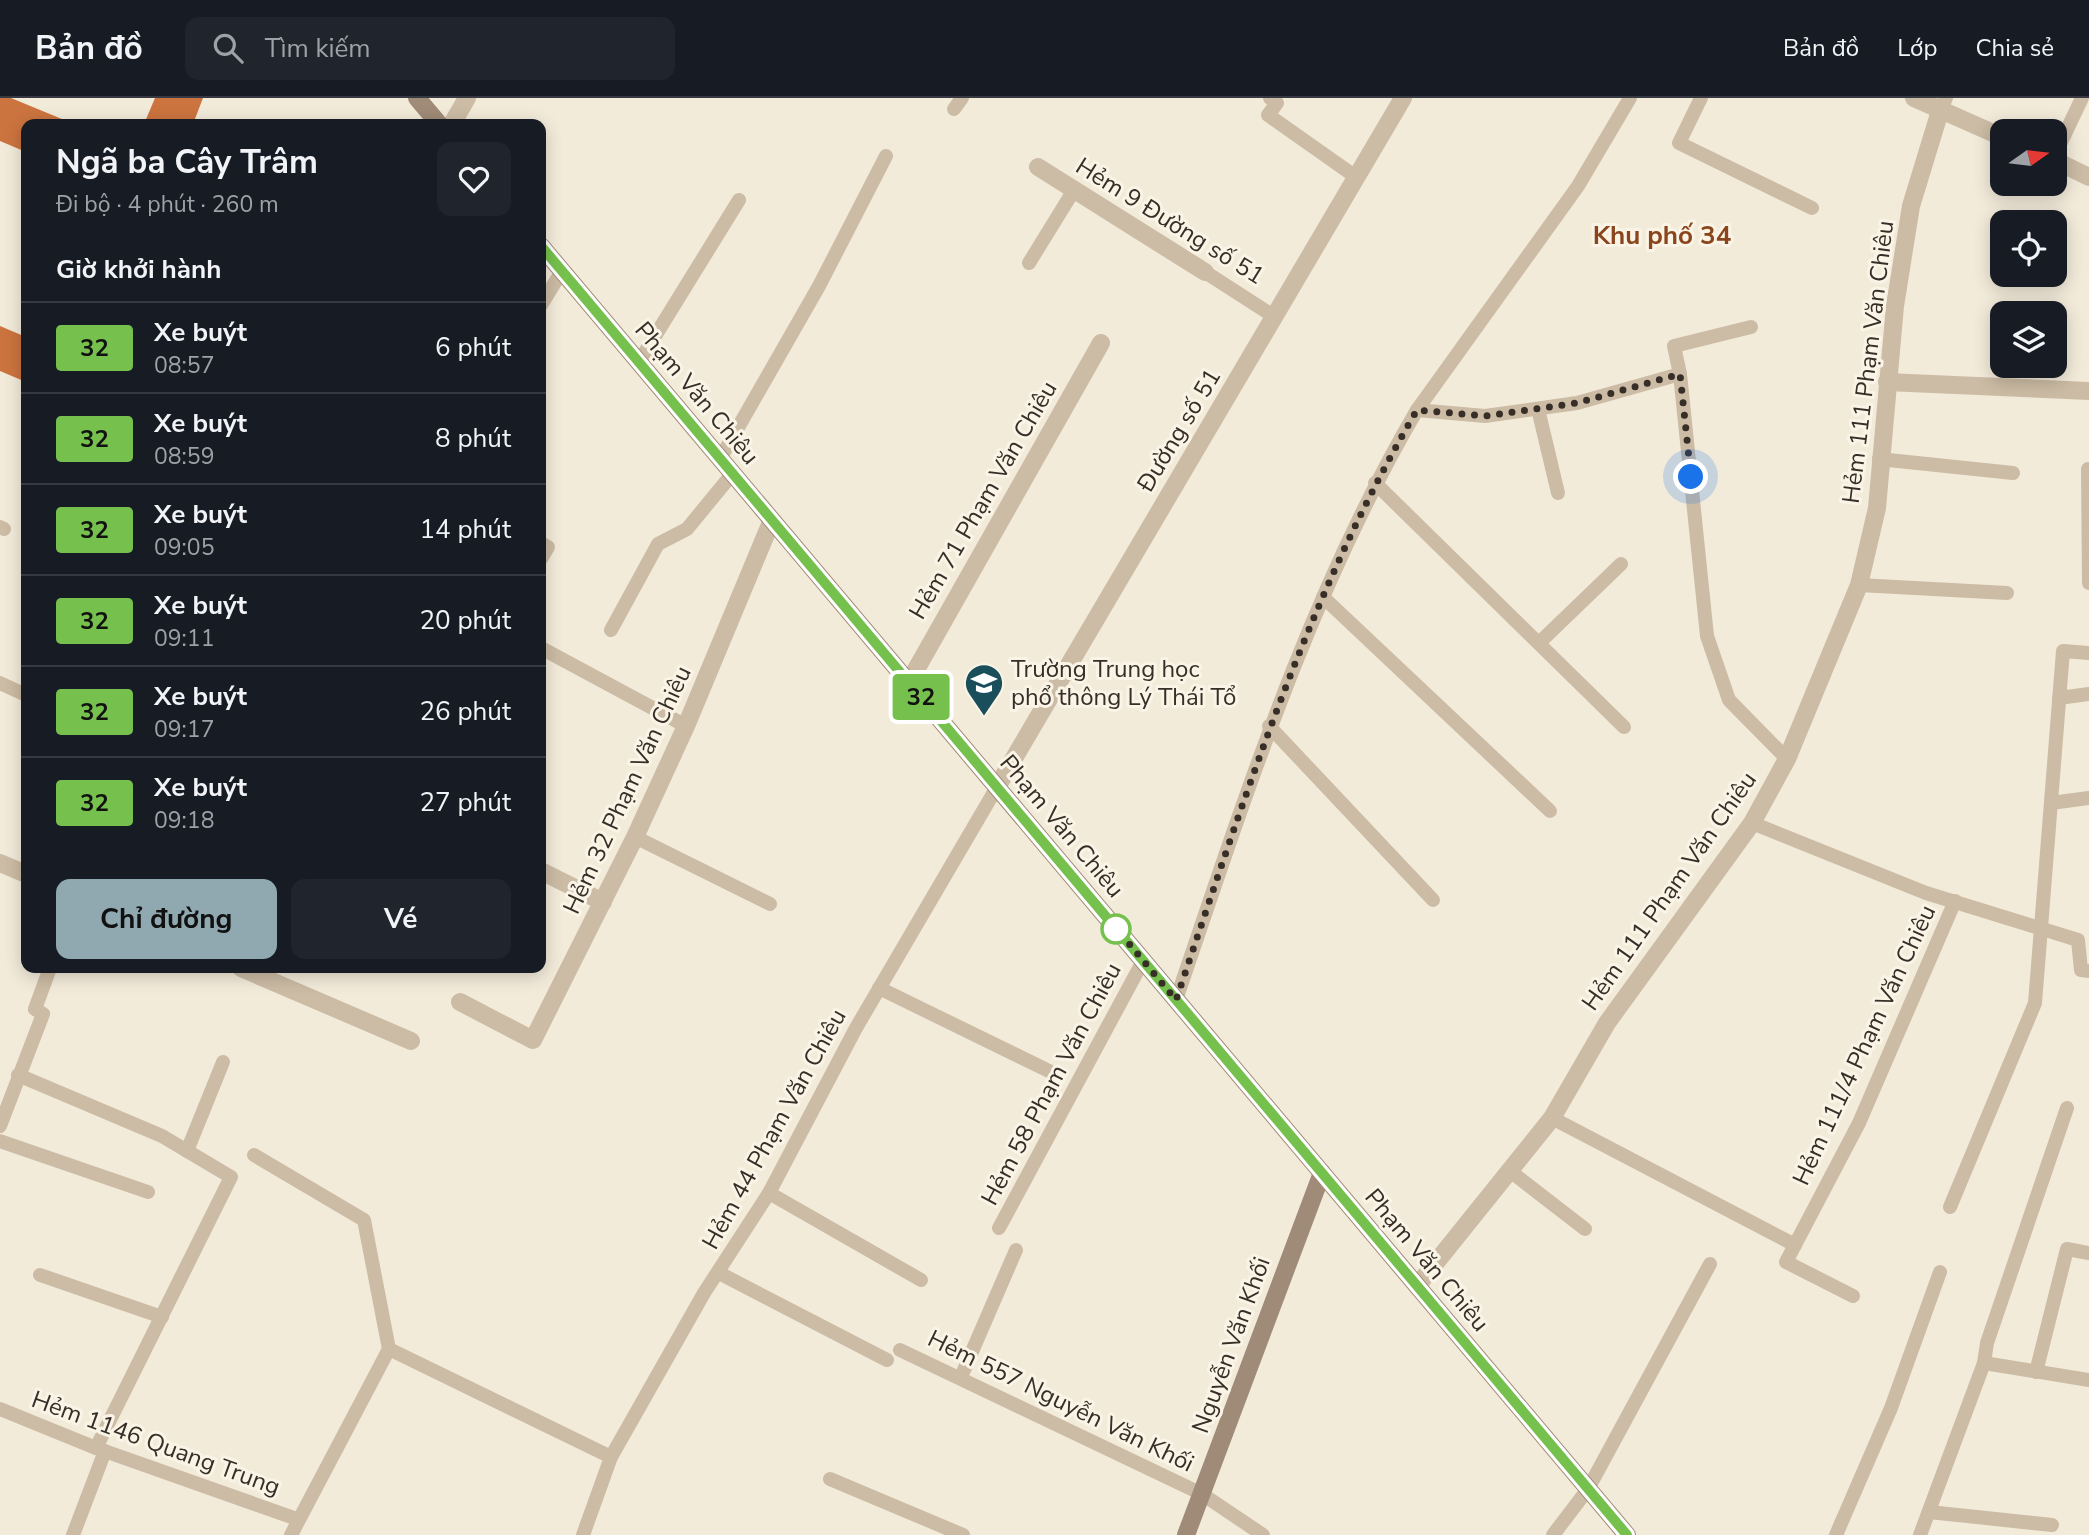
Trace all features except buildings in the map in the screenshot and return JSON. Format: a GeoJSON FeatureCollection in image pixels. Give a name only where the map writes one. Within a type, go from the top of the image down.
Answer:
{"type":"FeatureCollection","features":[{"type":"Feature","properties":{"kind":"main road"},"geometry":{"type":"LineString","coordinates":[[417,98],[435,119]]}},
{"type":"Feature","properties":{"kind":"main road","name":"Phạm Văn Chiêu"},"geometry":{"type":"LineString","coordinates":[[546,252],[1627,1535]]}},
{"type":"Feature","properties":{"kind":"main road","name":"Nguyễn Văn Khối"},"geometry":{"type":"LineString","coordinates":[[1186,1535],[1322,1172]]}},
{"type":"Feature","properties":{"kind":"street"},"geometry":{"type":"LineString","coordinates":[[455,119],[467,98]]}},
{"type":"Feature","properties":{"kind":"street","name":"Đường số 51"},"geometry":{"type":"LineString","coordinates":[[997,787],[1403,98]]}},
{"type":"Feature","properties":{"kind":"street"},"geometry":{"type":"LineString","coordinates":[[1914,98],[1943,105],[1990,130]]}},
{"type":"Feature","properties":{"kind":"street","name":"Hẻm 111 Phạm Văn Chiêu"},"geometry":{"type":"LineString","coordinates":[[1417,1286],[1552,1118],[1607,1023],[1752,823],[1787,759],[1859,585],[1877,508],[1879,459],[1895,306],[1911,206],[1943,105]]}},
{"type":"Feature","properties":{"kind":"street"},"geometry":{"type":"LineString","coordinates":[[2067,165],[2089,177]]}},
{"type":"Feature","properties":{"kind":"street","name":"Hẻm 9 Đường số 51"},"geometry":{"type":"LineString","coordinates":[[1038,167],[1205,272]]}},
{"type":"Feature","properties":{"kind":"street","name":"Hẻm 71 Phạm Văn Chiêu"},"geometry":{"type":"LineString","coordinates":[[909,682],[1101,343]]}},
{"type":"Feature","properties":{"kind":"street"},"geometry":{"type":"LineString","coordinates":[[1887,382],[2089,391]]}},
{"type":"Feature","properties":{"kind":"street","name":"Hẻm 32 Phạm Văn Chiêu"},"geometry":{"type":"LineString","coordinates":[[460,1002],[533,1040],[635,837],[687,726],[772,520]]}},
{"type":"Feature","properties":{"kind":"street"},"geometry":{"type":"LineString","coordinates":[[0,863],[21,872]]}},
{"type":"Feature","properties":{"kind":"street"},"geometry":{"type":"LineString","coordinates":[[546,874],[603,902]]}},
{"type":"Feature","properties":{"kind":"street"},"geometry":{"type":"LineString","coordinates":[[253,973],[411,1041]]}},
{"type":"Feature","properties":{"kind":"lane"},"geometry":{"type":"LineString","coordinates":[[1270,98],[1278,103],[1268,116],[1356,177]]}},
{"type":"Feature","properties":{"kind":"lane"},"geometry":{"type":"LineString","coordinates":[[1176,1000],[1269,726],[1374,482],[1417,410],[1578,186],[1630,98]]}},
{"type":"Feature","properties":{"kind":"lane"},"geometry":{"type":"LineString","coordinates":[[1701,98],[1679,143],[1812,208]]}},
{"type":"Feature","properties":{"kind":"lane"},"geometry":{"type":"LineString","coordinates":[[2067,130],[2082,98]]}},
{"type":"Feature","properties":{"kind":"lane"},"geometry":{"type":"LineString","coordinates":[[720,459],[819,286],[886,156]]}},
{"type":"Feature","properties":{"kind":"lane"},"geometry":{"type":"LineString","coordinates":[[1029,263],[1074,190]]}},
{"type":"Feature","properties":{"kind":"lane"},"geometry":{"type":"LineString","coordinates":[[639,362],[739,200]]}},
{"type":"Feature","properties":{"kind":"lane"},"geometry":{"type":"LineString","coordinates":[[546,297],[562,271]]}},
{"type":"Feature","properties":{"kind":"lane","name":"Hẻm 9 Đường số 51"},"geometry":{"type":"LineString","coordinates":[[1205,272],[1275,317]]}},
{"type":"Feature","properties":{"kind":"lane"},"geometry":{"type":"LineString","coordinates":[[1751,327],[1674,346],[1680,374],[1707,636],[1729,700],[1787,759]]}},
{"type":"Feature","properties":{"kind":"lane"},"geometry":{"type":"LineString","coordinates":[[1417,410],[1485,416],[1538,409],[1577,403],[1680,374]]}},
{"type":"Feature","properties":{"kind":"lane"},"geometry":{"type":"LineString","coordinates":[[1538,409],[1558,493]]}},
{"type":"Feature","properties":{"kind":"lane"},"geometry":{"type":"LineString","coordinates":[[1879,459],[2013,473]]}},
{"type":"Feature","properties":{"kind":"lane"},"geometry":{"type":"LineString","coordinates":[[2088,470],[2089,583]]}},
{"type":"Feature","properties":{"kind":"lane"},"geometry":{"type":"LineString","coordinates":[[611,630],[659,544],[687,529],[733,473]]}},
{"type":"Feature","properties":{"kind":"lane"},"geometry":{"type":"LineString","coordinates":[[1374,482],[1624,727]]}},
{"type":"Feature","properties":{"kind":"lane"},"geometry":{"type":"LineString","coordinates":[[1539,643],[1621,564]]}},
{"type":"Feature","properties":{"kind":"lane"},"geometry":{"type":"LineString","coordinates":[[1859,585],[2007,593]]}},
{"type":"Feature","properties":{"kind":"lane"},"geometry":{"type":"LineString","coordinates":[[1323,597],[1550,811]]}},
{"type":"Feature","properties":{"kind":"lane"},"geometry":{"type":"LineString","coordinates":[[546,651],[687,726]]}},
{"type":"Feature","properties":{"kind":"lane"},"geometry":{"type":"LineString","coordinates":[[1951,1207],[2035,1003],[2063,651],[2089,653]]}},
{"type":"Feature","properties":{"kind":"lane"},"geometry":{"type":"LineString","coordinates":[[0,683],[21,693]]}},
{"type":"Feature","properties":{"kind":"lane"},"geometry":{"type":"LineString","coordinates":[[2059,698],[2089,694]]}},
{"type":"Feature","properties":{"kind":"lane"},"geometry":{"type":"LineString","coordinates":[[1269,726],[1433,900]]}},
{"type":"Feature","properties":{"kind":"lane","name":"Hẻm 44 Phạm Văn Chiêu"},"geometry":{"type":"LineString","coordinates":[[583,1535],[611,1457],[704,1293],[769,1193],[879,988],[997,787]]}},
{"type":"Feature","properties":{"kind":"lane"},"geometry":{"type":"LineString","coordinates":[[2051,803],[2089,798]]}},
{"type":"Feature","properties":{"kind":"lane"},"geometry":{"type":"LineString","coordinates":[[1752,823],[1955,901],[2078,940],[2081,970],[2089,971]]}},
{"type":"Feature","properties":{"kind":"lane"},"geometry":{"type":"LineString","coordinates":[[635,837],[770,904]]}},
{"type":"Feature","properties":{"kind":"lane","name":"Hẻm 111/4 Phạm Văn Chiêu"},"geometry":{"type":"LineString","coordinates":[[1795,1245],[1859,1123],[1955,901]]}},
{"type":"Feature","properties":{"kind":"lane","name":"Hẻm 58 Phạm Văn Chiêu"},"geometry":{"type":"LineString","coordinates":[[999,1228],[1143,961]]}},
{"type":"Feature","properties":{"kind":"lane"},"geometry":{"type":"LineString","coordinates":[[1,1117],[43,1014],[36,1009],[48,973]]}},
{"type":"Feature","properties":{"kind":"lane"},"geometry":{"type":"LineString","coordinates":[[879,988],[1049,1071]]}},
{"type":"Feature","properties":{"kind":"lane"},"geometry":{"type":"LineString","coordinates":[[187,1151],[223,1062]]}},
{"type":"Feature","properties":{"kind":"lane"},"geometry":{"type":"LineString","coordinates":[[18,1075],[162,1136],[231,1177],[162,1317],[101,1450],[73,1535]]}},
{"type":"Feature","properties":{"kind":"lane"},"geometry":{"type":"LineString","coordinates":[[1920,1535],[1984,1363],[1987,1343],[2067,1108]]}},
{"type":"Feature","properties":{"kind":"lane"},"geometry":{"type":"LineString","coordinates":[[1552,1118],[1795,1245],[1786,1262],[1853,1296]]}},
{"type":"Feature","properties":{"kind":"lane"},"geometry":{"type":"LineString","coordinates":[[0,1141],[148,1192]]}},
{"type":"Feature","properties":{"kind":"lane"},"geometry":{"type":"LineString","coordinates":[[254,1155],[364,1220],[389,1349],[291,1535]]}},
{"type":"Feature","properties":{"kind":"lane"},"geometry":{"type":"LineString","coordinates":[[1510,1171],[1585,1229]]}},
{"type":"Feature","properties":{"kind":"lane"},"geometry":{"type":"LineString","coordinates":[[769,1193],[921,1280]]}},
{"type":"Feature","properties":{"kind":"lane"},"geometry":{"type":"LineString","coordinates":[[2036,1372],[2067,1249],[2089,1254]]}},
{"type":"Feature","properties":{"kind":"lane"},"geometry":{"type":"LineString","coordinates":[[961,1377],[1016,1250]]}},
{"type":"Feature","properties":{"kind":"lane"},"geometry":{"type":"LineString","coordinates":[[1553,1535],[1588,1489],[1710,1264]]}},
{"type":"Feature","properties":{"kind":"lane"},"geometry":{"type":"LineString","coordinates":[[1836,1535],[1891,1408],[1940,1272]]}},
{"type":"Feature","properties":{"kind":"lane"},"geometry":{"type":"LineString","coordinates":[[719,1273],[887,1360]]}},
{"type":"Feature","properties":{"kind":"lane"},"geometry":{"type":"LineString","coordinates":[[40,1275],[162,1317]]}},
{"type":"Feature","properties":{"kind":"lane"},"geometry":{"type":"LineString","coordinates":[[389,1349],[611,1457]]}},
{"type":"Feature","properties":{"kind":"lane","name":"Hẻm 557 Nguyễn Văn Khối"},"geometry":{"type":"LineString","coordinates":[[900,1350],[1202,1494],[1263,1535]]}},
{"type":"Feature","properties":{"kind":"lane"},"geometry":{"type":"LineString","coordinates":[[1984,1363],[2089,1380]]}},
{"type":"Feature","properties":{"kind":"lane","name":"Hẻm 1146 Quang Trung"},"geometry":{"type":"LineString","coordinates":[[0,1409],[101,1450],[297,1520]]}},
{"type":"Feature","properties":{"kind":"lane"},"geometry":{"type":"LineString","coordinates":[[830,1479],[963,1535]]}},
{"type":"Feature","properties":{"kind":"lane"},"geometry":{"type":"LineString","coordinates":[[1929,1512],[2052,1525]]}},
{"type":"Feature","properties":{"kind":"bus line","name":"32"},"geometry":{"type":"LineString","coordinates":[[546,252],[1627,1535]]}},
{"type":"Feature","properties":{"kind":"place","name":"Trường Trung học phổ thông Lý Thái Tổ"},"geometry":{"type":"Point","coordinates":[984,717]}},
{"type":"Feature","properties":{"kind":"district","name":"Khu phố 34"},"geometry":{"type":"Point","coordinates":[1662,235]}},
{"type":"Feature","properties":{"kind":"route"},"geometry":{"type":"LineString","coordinates":[[1116,929],[1111,922],[1176,1000],[1269,726],[1374,482],[1417,410],[1485,416],[1577,403],[1680,374],[1691,477]]}}]}
